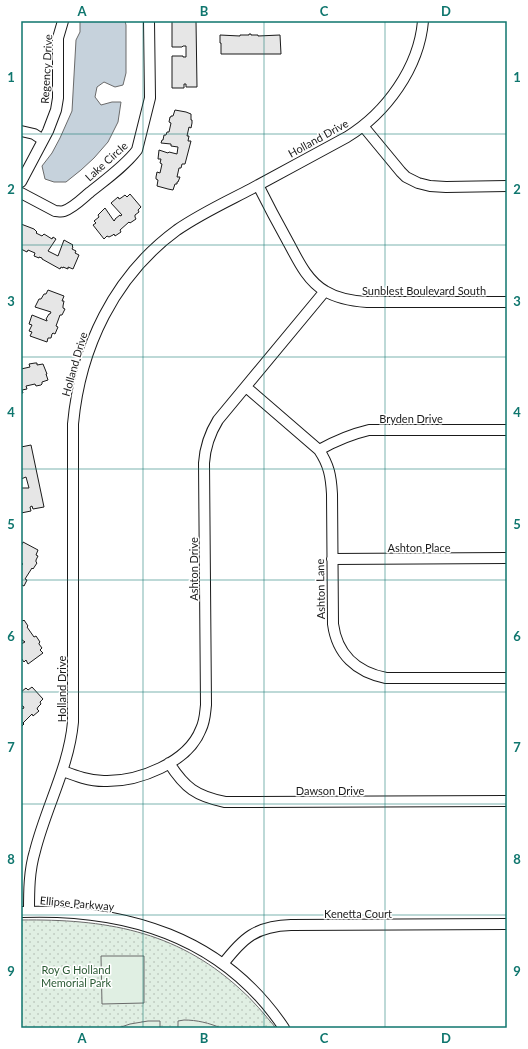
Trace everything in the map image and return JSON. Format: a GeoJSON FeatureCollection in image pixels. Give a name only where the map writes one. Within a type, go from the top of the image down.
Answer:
{"type":"FeatureCollection","features":[{"type":"Feature","properties":{"kind":"street","name":"Regency Drive"},"geometry":{"type":"LineString","coordinates":[[21,182],[54,119],[58,98],[58,38],[62,21]]}},
{"type":"Feature","properties":{"kind":"street","name":"Lake Circle"},"geometry":{"type":"LineString","coordinates":[[21,193],[55,211],[65,211],[107,178],[137,150],[150,98],[149,21]]}},
{"type":"Feature","properties":{"kind":"street","name":"Holland Drive"},"geometry":{"type":"LineString","coordinates":[[25,912],[33,857],[63,771],[70,744],[73,722],[73,424],[78,385],[92,340],[101,321],[120,290],[144,260],[177,230],[347,137],[363,126],[380,111],[389,101],[402,81],[416,50],[423,21]]}},
{"type":"Feature","properties":{"kind":"street"},"geometry":{"type":"LineString","coordinates":[[363,126],[398,169],[406,177],[418,183],[435,187],[507,186]]}},
{"type":"Feature","properties":{"kind":"street"},"geometry":{"type":"LineString","coordinates":[[21,131],[34,134],[43,140]]}},
{"type":"Feature","properties":{"kind":"street","name":"Sunblest Boulevard South"},"geometry":{"type":"LineString","coordinates":[[258,185],[303,269],[312,280],[325,291],[334,296],[353,301],[366,302],[507,302]]}},
{"type":"Feature","properties":{"kind":"street","name":"Ashton Drive"},"geometry":{"type":"LineString","coordinates":[[63,771],[91,780],[103,781],[131,778],[142,775],[161,768],[183,754],[192,746],[202,729],[206,698],[205,452],[215,426],[325,291]]}},
{"type":"Feature","properties":{"kind":"street","name":"Ashton Lane"},"geometry":{"type":"LineString","coordinates":[[246,387],[303,435],[319,450],[326,460],[331,475],[332,494],[333,629],[338,643],[345,655],[353,664],[375,676],[393,678],[507,678]]}},
{"type":"Feature","properties":{"kind":"street","name":"Bryden Drive"},"geometry":{"type":"LineString","coordinates":[[319,450],[329,444],[369,430],[507,430]]}},
{"type":"Feature","properties":{"kind":"street","name":"Ashton Place"},"geometry":{"type":"LineString","coordinates":[[332,559],[507,558]]}},
{"type":"Feature","properties":{"kind":"street","name":"Dawson Drive"},"geometry":{"type":"LineString","coordinates":[[169,763],[180,780],[199,794],[225,802],[507,801]]}},
{"type":"Feature","properties":{"kind":"street","name":"Ellipse Parkway"},"geometry":{"type":"LineString","coordinates":[[25,912],[64,913],[109,917],[137,923],[159,930],[188,943],[222,964],[246,982],[265,1003],[284,1028]]}},
{"type":"Feature","properties":{"kind":"street","name":"Kenetta Court"},"geometry":{"type":"LineString","coordinates":[[222,964],[244,940],[259,930],[276,926],[507,924]]}},
{"type":"Feature","properties":{"kind":"green space","name":"Roy G Holland Memorial Park"},"geometry":{"type":"Polygon","coordinates":[[[21,920],[52,920],[110,926],[137,932],[164,941],[190,953],[215,968],[244,993],[276,1028],[21,1028],[21,920]]]}},
{"type":"Feature","properties":{"kind":"green space"},"geometry":{"type":"Polygon","coordinates":[[[101,956],[144,956],[144,1003],[102,1004],[101,956]]]}},
{"type":"Feature","properties":{"kind":"green space"},"geometry":{"type":"Polygon","coordinates":[[[184,1020],[203,1022],[221,1028],[178,1028],[178,1021],[184,1020]]]}},
{"type":"Feature","properties":{"kind":"green space"},"geometry":{"type":"Polygon","coordinates":[[[160,1021],[160,1028],[118,1028],[130,1024],[160,1021]]]}},
{"type":"Feature","properties":{"kind":"shaded area"},"geometry":{"type":"Polygon","coordinates":[[[80,21],[125,21],[126,73],[123,85],[115,87],[104,82],[97,87],[95,97],[101,105],[112,102],[121,102],[118,122],[108,142],[94,158],[66,182],[54,182],[45,179],[42,166],[52,153],[72,111],[76,40],[80,32],[80,21]]]}},
{"type":"Feature","properties":{"kind":"building"},"geometry":{"type":"Polygon","coordinates":[[[172,21],[196,21],[197,87],[186,87],[186,84],[184,84],[184,88],[172,88],[172,56],[186,57],[186,46],[172,47],[172,21]]]}},
{"type":"Feature","properties":{"kind":"building"},"geometry":{"type":"Polygon","coordinates":[[[249,34],[258,36],[280,35],[281,54],[221,54],[220,35],[240,36],[249,34]]]}},
{"type":"Feature","properties":{"kind":"building"},"geometry":{"type":"Polygon","coordinates":[[[175,110],[191,114],[192,123],[191,128],[189,127],[187,136],[189,136],[188,141],[191,141],[185,164],[182,164],[181,168],[179,168],[177,177],[180,177],[173,190],[157,186],[158,180],[156,177],[157,172],[160,173],[162,164],[160,163],[161,159],[158,159],[159,150],[177,154],[178,147],[171,146],[171,144],[161,143],[164,135],[169,132],[171,123],[169,122],[170,117],[173,116],[175,110]]]}},
{"type":"Feature","properties":{"kind":"building"},"geometry":{"type":"Polygon","coordinates":[[[130,194],[141,207],[138,210],[139,212],[135,215],[136,219],[130,223],[129,222],[120,230],[121,232],[115,236],[114,234],[109,237],[107,236],[104,239],[93,225],[96,223],[94,221],[99,217],[98,215],[105,208],[114,221],[122,215],[111,203],[118,197],[119,199],[125,195],[127,197],[130,194]]]}},
{"type":"Feature","properties":{"kind":"building"},"geometry":{"type":"Polygon","coordinates":[[[21,224],[34,229],[37,232],[36,233],[42,236],[44,234],[52,239],[53,237],[56,239],[48,251],[58,256],[64,240],[73,245],[72,249],[79,255],[73,269],[61,267],[60,269],[42,258],[34,256],[35,253],[28,250],[27,252],[21,249],[21,224]]]}},
{"type":"Feature","properties":{"kind":"building"},"geometry":{"type":"Polygon","coordinates":[[[48,290],[64,296],[62,301],[64,301],[63,308],[65,309],[62,315],[60,315],[55,334],[53,333],[51,338],[48,338],[47,342],[30,336],[32,332],[29,331],[32,325],[29,324],[32,315],[47,321],[46,319],[51,312],[35,307],[39,299],[46,294],[48,290]]]}},
{"type":"Feature","properties":{"kind":"building"},"geometry":{"type":"Polygon","coordinates":[[[37,363],[37,365],[43,364],[48,380],[42,382],[41,385],[36,386],[35,384],[26,386],[27,389],[22,390],[23,393],[21,393],[21,369],[30,367],[29,364],[37,363]]]}},
{"type":"Feature","properties":{"kind":"building"},"geometry":{"type":"Polygon","coordinates":[[[31,445],[44,507],[33,509],[32,506],[30,507],[31,511],[21,513],[21,488],[29,488],[26,477],[21,479],[21,447],[31,445]]]}},
{"type":"Feature","properties":{"kind":"building"},"geometry":{"type":"Polygon","coordinates":[[[23,542],[38,550],[36,555],[38,556],[36,560],[37,563],[25,579],[27,580],[24,586],[21,586],[21,565],[23,564],[21,563],[21,546],[23,542]]]}},
{"type":"Feature","properties":{"kind":"building"},"geometry":{"type":"Polygon","coordinates":[[[21,620],[24,620],[34,637],[36,636],[40,642],[39,644],[42,648],[40,650],[43,653],[28,664],[26,660],[24,662],[21,658],[21,644],[25,642],[21,638],[21,620]]]}},
{"type":"Feature","properties":{"kind":"building"},"geometry":{"type":"Polygon","coordinates":[[[32,687],[43,699],[37,709],[39,711],[33,716],[32,714],[21,727],[21,709],[24,707],[21,705],[21,692],[26,688],[28,690],[32,687]]]}}]}
